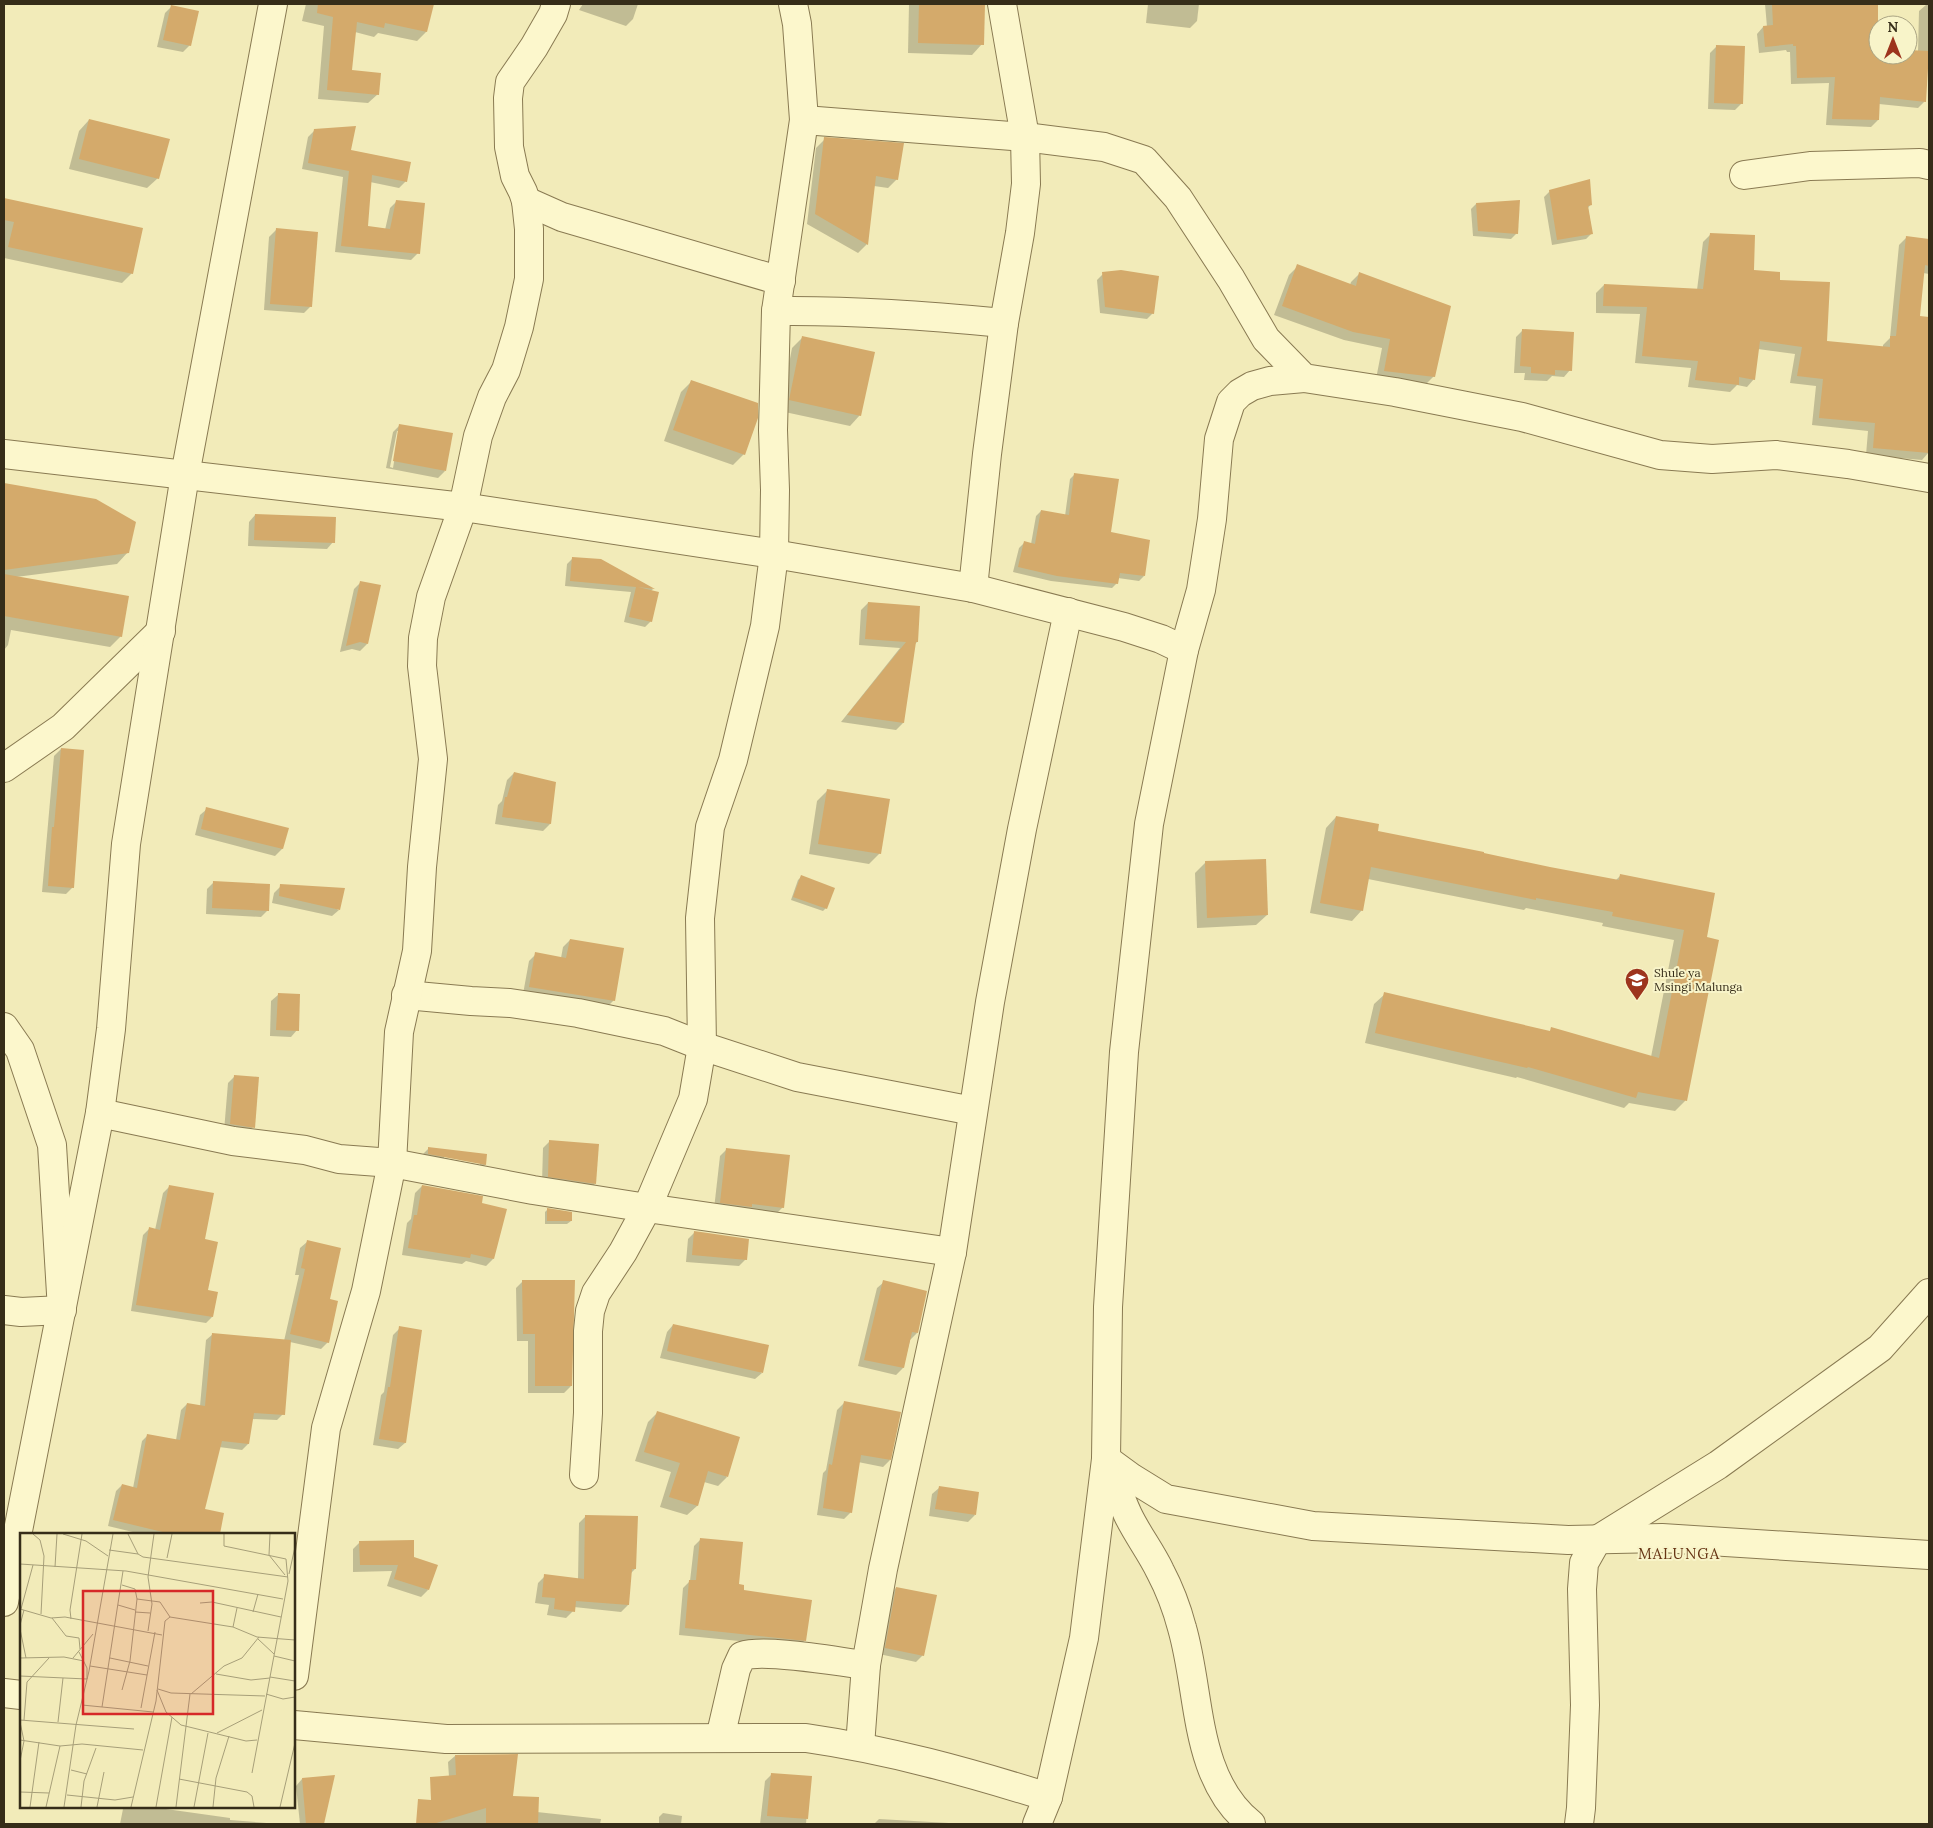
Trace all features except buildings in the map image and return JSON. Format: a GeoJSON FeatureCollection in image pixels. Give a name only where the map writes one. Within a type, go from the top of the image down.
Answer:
{"type":"FeatureCollection","features":[{"type":"Feature","properties":{"kind":"street"},"geometry":{"type":"LineString","coordinates":[[4,1602],[100,1113],[111,1029],[126,844],[162,631],[185,475],[273,4]]}},
{"type":"Feature","properties":{"kind":"street"},"geometry":{"type":"LineString","coordinates":[[295,1668],[326,1428],[366,1291],[392,1163],[399,1032],[417,951],[422,867],[433,759],[422,666],[423,638],[431,597],[463,507],[478,436],[492,397],[506,370],[519,326],[529,279],[529,229],[526,201],[524,192],[515,176],[509,147],[508,98],[510,82],[534,47],[553,14],[556,4]]}},
{"type":"Feature","properties":{"kind":"street"},"geometry":{"type":"LineString","coordinates":[[584,1475],[588,1413],[588,1331],[590,1311],[596,1293],[623,1252],[647,1208],[693,1099],[702,1046],[700,918],[710,827],[733,760],[765,626],[774,554],[775,490],[773,430],[776,311],[804,120],[797,24],[793,4]]}},
{"type":"Feature","properties":{"kind":"street"},"geometry":{"type":"LineString","coordinates":[[973,588],[987,454],[1004,323],[1025,193],[1025,137],[1002,4]]}},
{"type":"Feature","properties":{"kind":"street"},"geometry":{"type":"LineString","coordinates":[[804,120],[1025,137],[1104,147],[1144,160],[1178,198],[1231,279],[1266,339],[1304,378]]}},
{"type":"Feature","properties":{"kind":"street"},"geometry":{"type":"LineString","coordinates":[[1744,175],[1810,166],[1920,163],[1929,166]]}},
{"type":"Feature","properties":{"kind":"street"},"geometry":{"type":"LineString","coordinates":[[526,201],[562,217],[781,281]]}},
{"type":"Feature","properties":{"kind":"street"},"geometry":{"type":"LineString","coordinates":[[776,311],[847,311],[911,314],[1004,323]]}},
{"type":"Feature","properties":{"kind":"street"},"geometry":{"type":"LineString","coordinates":[[1037,1824],[1048,1797],[1084,1638],[1106,1459],[1108,1307],[1124,1052],[1149,824],[1184,650],[1200,590],[1212,518],[1219,439],[1231,402],[1240,393],[1252,386],[1270,381],[1304,378],[1395,392],[1522,417],[1660,455],[1712,459],[1776,455],[1848,464],[1929,478]]}},
{"type":"Feature","properties":{"kind":"street"},"geometry":{"type":"LineString","coordinates":[[4,454],[463,507],[774,554],[973,588],[1068,612],[1161,639],[1184,650]]}},
{"type":"Feature","properties":{"kind":"street"},"geometry":{"type":"LineString","coordinates":[[860,1746],[866,1665],[883,1569],[952,1252],[990,1002],[1022,829],[1068,612]]}},
{"type":"Feature","properties":{"kind":"street"},"geometry":{"type":"LineString","coordinates":[[4,768],[63,727],[162,631]]}},
{"type":"Feature","properties":{"kind":"street"},"geometry":{"type":"LineString","coordinates":[[406,995],[471,1002],[510,1003],[578,1013],[664,1031],[702,1046],[797,1077],[974,1111]]}},
{"type":"Feature","properties":{"kind":"street"},"geometry":{"type":"LineString","coordinates":[[4,1027],[52,1145],[62,1310]]}},
{"type":"Feature","properties":{"kind":"street"},"geometry":{"type":"LineString","coordinates":[[100,1113],[233,1141],[305,1150],[339,1158],[392,1163],[534,1190],[647,1208],[952,1252]]}},
{"type":"Feature","properties":{"kind":"street"},"geometry":{"type":"LineString","coordinates":[[1579,1824],[1585,1705],[1582,1589],[1584,1563],[1597,1540],[1718,1465],[1880,1348],[1929,1292]]}},
{"type":"Feature","properties":{"kind":"street"},"geometry":{"type":"LineString","coordinates":[[4,1310],[22,1312],[62,1310]]}},
{"type":"Feature","properties":{"kind":"street"},"geometry":{"type":"LineString","coordinates":[[1106,1459],[1132,1478],[1166,1498],[1313,1526],[1597,1540],[1662,1538],[1929,1555]]}},
{"type":"Feature","properties":{"kind":"street"},"geometry":{"type":"LineString","coordinates":[[1106,1459],[1128,1516],[1160,1571],[1182,1627],[1208,1759],[1231,1805],[1251,1824]]}},
{"type":"Feature","properties":{"kind":"street"},"geometry":{"type":"LineString","coordinates":[[720,1738],[736,1669],[742,1656],[753,1654],[775,1655],[866,1665]]}},
{"type":"Feature","properties":{"kind":"street"},"geometry":{"type":"LineString","coordinates":[[4,1693],[20,1695]]}},
{"type":"Feature","properties":{"kind":"street"},"geometry":{"type":"LineString","coordinates":[[295,1725],[446,1739],[806,1738],[860,1746],[958,1770],[1048,1797]]}},
{"type":"Feature","properties":{"kind":"place","name":"Shule ya Msingi Malunga"},"geometry":{"type":"Point","coordinates":[1637,1001]}},
{"type":"Feature","properties":{"kind":"district","name":"MALUNGA"},"geometry":{"type":"Point","coordinates":[1679,1554]}}]}
